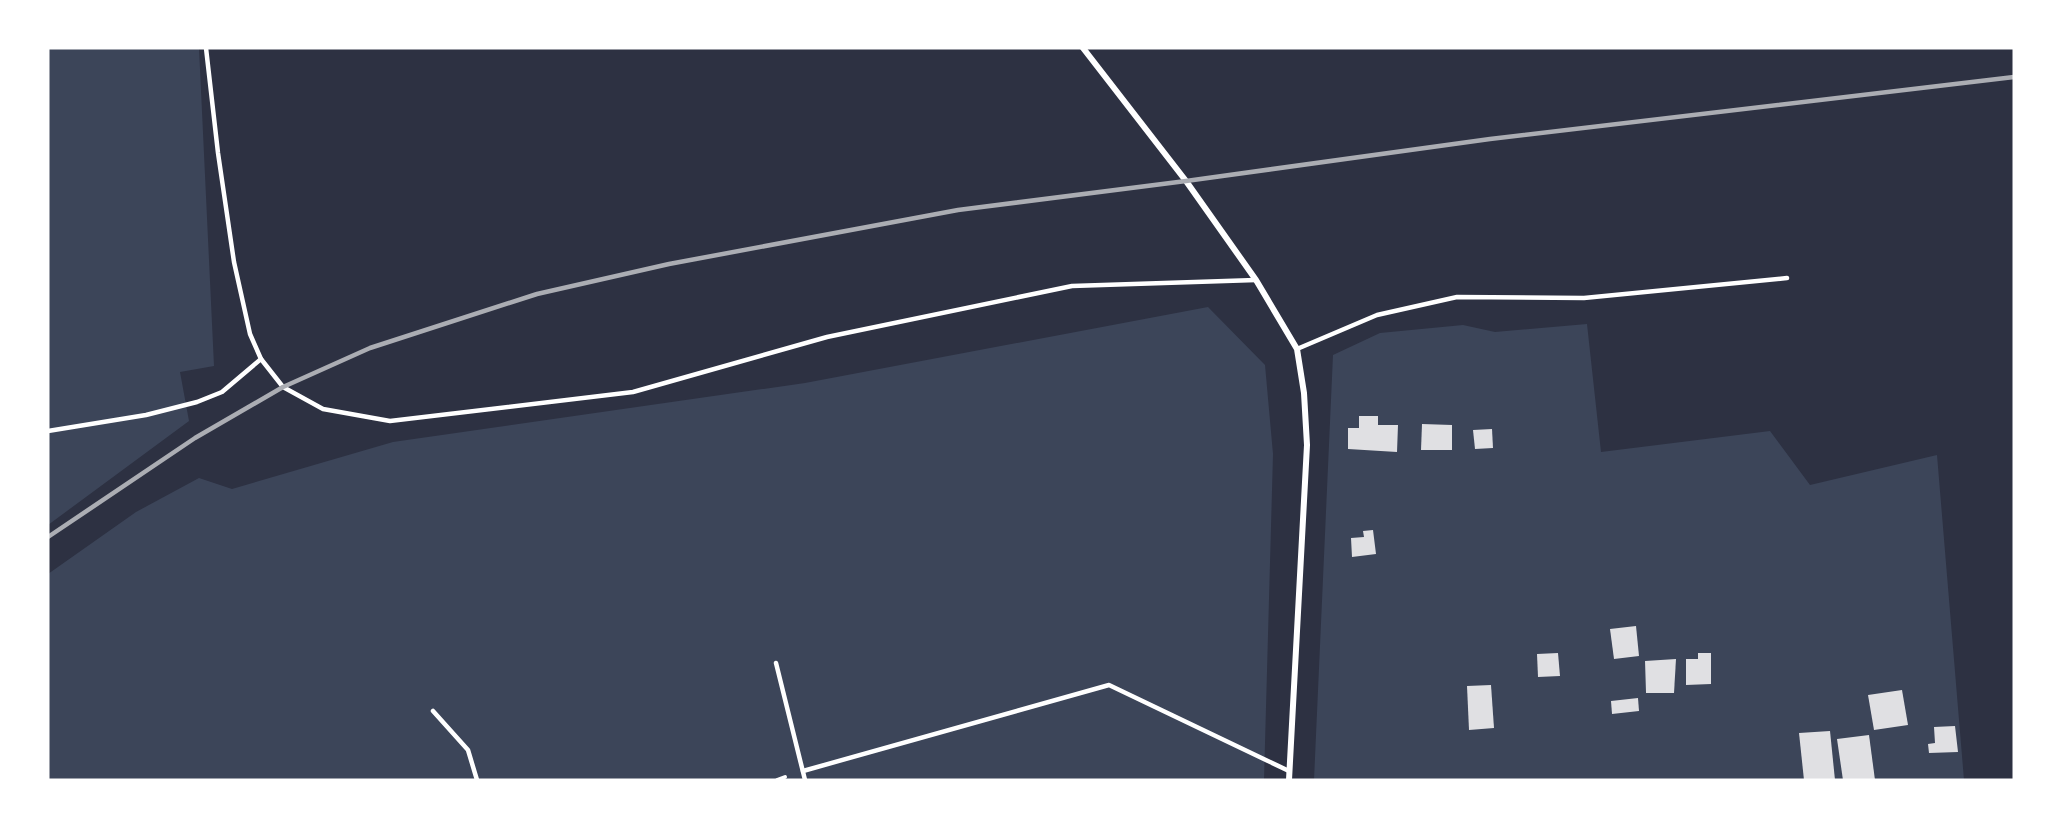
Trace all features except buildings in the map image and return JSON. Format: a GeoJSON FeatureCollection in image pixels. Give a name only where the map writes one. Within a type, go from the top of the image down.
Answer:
{"type":"FeatureCollection","features":[{"type":"Feature","properties":{"kind":"street"},"geometry":{"type":"LineString","coordinates":[[1083,48],[1186,181],[1256,280],[1297,349],[1304,393],[1307,445],[1289,780]]}},
{"type":"Feature","properties":{"kind":"lane"},"geometry":{"type":"LineString","coordinates":[[206,48],[234,262],[250,334],[261,359],[284,387],[323,409],[390,421],[633,392],[827,337],[1072,286],[1256,280]]}},
{"type":"Feature","properties":{"kind":"lane"},"geometry":{"type":"LineString","coordinates":[[1297,349],[1377,315],[1457,297],[1584,298],[1788,278]]}},
{"type":"Feature","properties":{"kind":"lane"},"geometry":{"type":"LineString","coordinates":[[48,431],[146,415],[197,402],[222,392],[261,359]]}},
{"type":"Feature","properties":{"kind":"lane"},"geometry":{"type":"LineString","coordinates":[[776,663],[805,780]]}},
{"type":"Feature","properties":{"kind":"lane"},"geometry":{"type":"LineString","coordinates":[[803,771],[1109,685],[1289,771]]}},
{"type":"Feature","properties":{"kind":"lane"},"geometry":{"type":"LineString","coordinates":[[433,711],[468,750],[477,780]]}},
{"type":"Feature","properties":{"kind":"shaded area"},"geometry":{"type":"Polygon","coordinates":[[[48,48],[199,48],[214,366],[180,372],[189,421],[48,525],[48,48]]]}},
{"type":"Feature","properties":{"kind":"shaded area"},"geometry":{"type":"Polygon","coordinates":[[[1208,307],[1265,365],[1273,454],[1264,780],[48,780],[48,574],[136,512],[199,478],[232,489],[393,442],[805,383],[1208,307]]]}},
{"type":"Feature","properties":{"kind":"shaded area"},"geometry":{"type":"Polygon","coordinates":[[[1587,324],[1601,452],[1770,431],[1810,485],[1937,455],[1964,780],[1314,780],[1333,355],[1380,333],[1463,325],[1495,332],[1587,324]]]}},
{"type":"Feature","properties":{"kind":"railway"},"geometry":{"type":"LineString","coordinates":[[48,537],[195,438],[283,387],[370,348],[537,294],[669,264],[958,210],[1490,139],[2014,77]]}}]}
